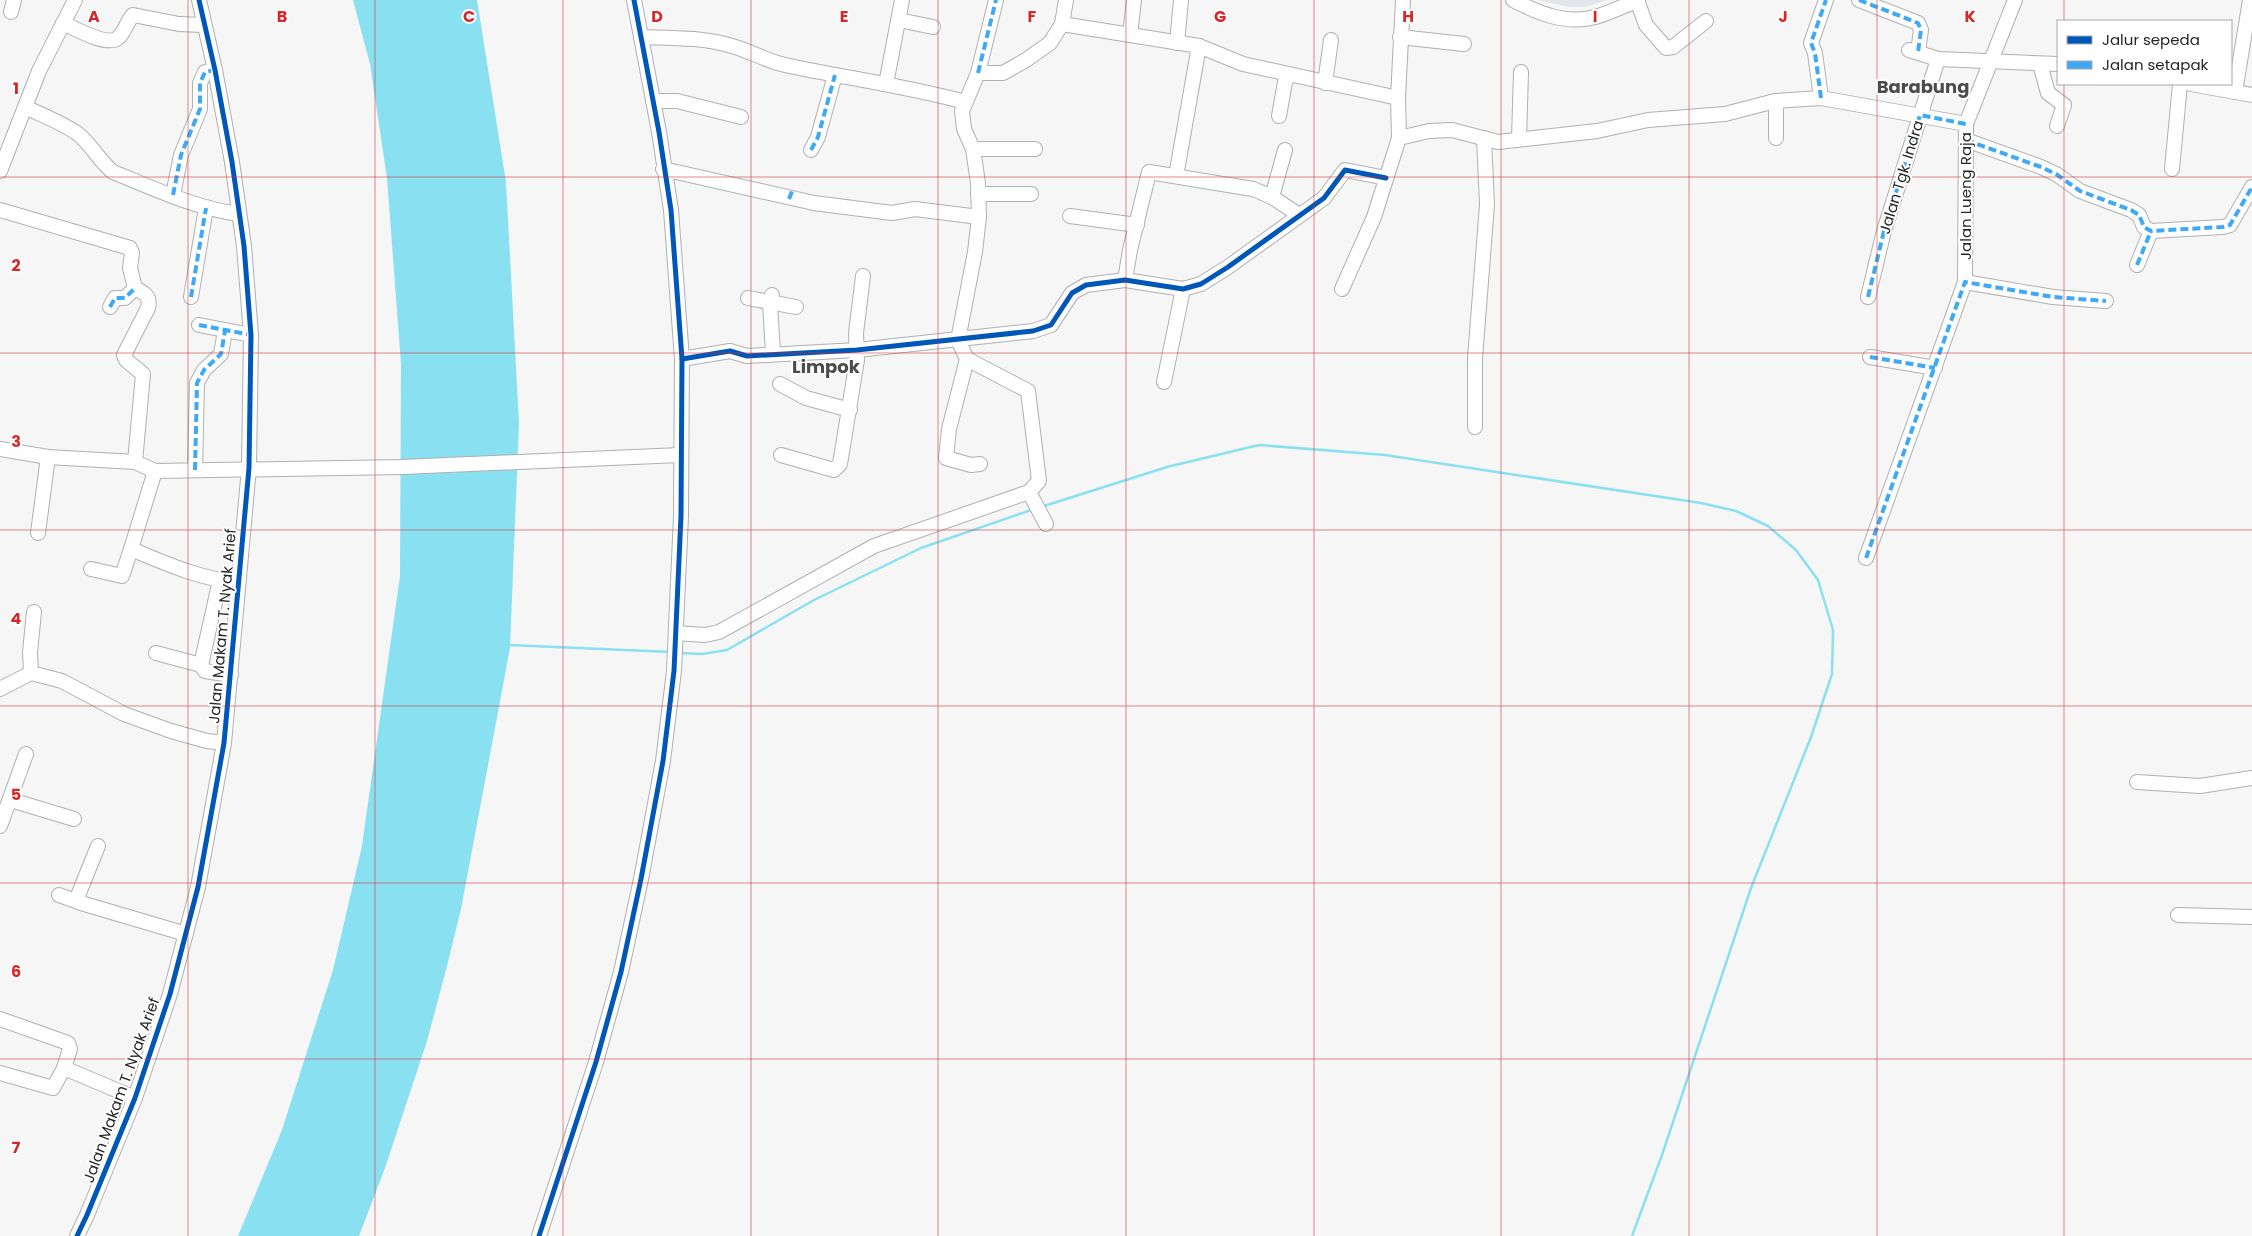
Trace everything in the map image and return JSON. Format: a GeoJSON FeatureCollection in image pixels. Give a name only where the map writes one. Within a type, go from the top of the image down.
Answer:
{"type":"FeatureCollection","features":[{"type":"Feature","properties":{"kind":"street"},"geometry":{"type":"LineString","coordinates":[[0,169],[39,71],[75,0]]}},
{"type":"Feature","properties":{"kind":"street","name":"Jalan Makam T. Nyak Arief"},"geometry":{"type":"LineString","coordinates":[[77,1236],[88,1215],[135,1098],[170,994],[198,887],[224,743],[248,468],[251,334],[244,246],[232,162],[215,70],[203,25],[199,0]]}},
{"type":"Feature","properties":{"kind":"street"},"geometry":{"type":"LineString","coordinates":[[539,1236],[596,1062],[621,972],[663,761],[674,672],[681,516],[682,359],[671,210],[634,0]]}},
{"type":"Feature","properties":{"kind":"street"},"geometry":{"type":"LineString","coordinates":[[886,84],[902,0]]}},
{"type":"Feature","properties":{"kind":"street"},"geometry":{"type":"LineString","coordinates":[[676,636],[705,635],[719,632],[874,546],[1030,494],[1039,481],[1028,391],[967,359],[958,340],[976,252],[979,217],[973,149],[962,121],[962,111],[978,73],[996,0]]}},
{"type":"Feature","properties":{"kind":"street"},"geometry":{"type":"LineString","coordinates":[[978,73],[1003,73],[1014,68],[1050,43],[1062,24],[1066,0]]}},
{"type":"Feature","properties":{"kind":"street"},"geometry":{"type":"LineString","coordinates":[[1130,35],[1134,0]]}},
{"type":"Feature","properties":{"kind":"street"},"geometry":{"type":"LineString","coordinates":[[1177,43],[1181,0]]}},
{"type":"Feature","properties":{"kind":"street"},"geometry":{"type":"LineString","coordinates":[[1342,289],[1374,217],[1399,138],[1398,98],[1403,0]]}},
{"type":"Feature","properties":{"kind":"street"},"geometry":{"type":"LineString","coordinates":[[1513,0],[1566,20],[1594,18],[1637,0],[1646,25],[1666,48],[1673,47],[1706,21]]}},
{"type":"Feature","properties":{"kind":"street"},"geometry":{"type":"LineString","coordinates":[[1533,0],[1547,6],[1577,11],[1588,10],[1619,0]]}},
{"type":"Feature","properties":{"kind":"street"},"geometry":{"type":"LineString","coordinates":[[1821,98],[1815,53],[1810,43],[1826,0]]}},
{"type":"Feature","properties":{"kind":"street"},"geometry":{"type":"LineString","coordinates":[[1859,0],[1918,23],[1922,30],[1913,51],[1938,59],[2057,64]]}},
{"type":"Feature","properties":{"kind":"street","name":"Jalan Lueng Raja"},"geometry":{"type":"LineString","coordinates":[[1866,558],[1965,282],[1966,124],[2015,0]]}},
{"type":"Feature","properties":{"kind":"street"},"geometry":{"type":"LineString","coordinates":[[2235,92],[2250,0]]}},
{"type":"Feature","properties":{"kind":"street"},"geometry":{"type":"LineString","coordinates":[[63,23],[91,36],[111,40],[118,38],[133,15],[179,24],[203,25]]}},
{"type":"Feature","properties":{"kind":"street"},"geometry":{"type":"LineString","coordinates":[[899,20],[933,27]]}},
{"type":"Feature","properties":{"kind":"street"},"geometry":{"type":"LineString","coordinates":[[1062,24],[1199,46],[1243,64],[1398,98]]}},
{"type":"Feature","properties":{"kind":"street"},"geometry":{"type":"LineString","coordinates":[[641,36],[686,37],[703,40],[732,46],[784,65],[925,91],[965,102]]}},
{"type":"Feature","properties":{"kind":"street"},"geometry":{"type":"LineString","coordinates":[[1400,37],[1464,44]]}},
{"type":"Feature","properties":{"kind":"street"},"geometry":{"type":"LineString","coordinates":[[1325,83],[1331,40]]}},
{"type":"Feature","properties":{"kind":"street"},"geometry":{"type":"LineString","coordinates":[[1176,176],[1199,46]]}},
{"type":"Feature","properties":{"kind":"street","name":"Jalan Tgk. Indra"},"geometry":{"type":"LineString","coordinates":[[1868,297],[1884,231],[1938,59]]}},
{"type":"Feature","properties":{"kind":"street"},"geometry":{"type":"LineString","coordinates":[[2040,64],[2048,93],[2064,105],[2057,126]]}},
{"type":"Feature","properties":{"kind":"street"},"geometry":{"type":"LineString","coordinates":[[173,194],[181,155],[200,110],[202,77],[205,72],[215,70]]}},
{"type":"Feature","properties":{"kind":"street"},"geometry":{"type":"LineString","coordinates":[[1519,139],[1521,72]]}},
{"type":"Feature","properties":{"kind":"street"},"geometry":{"type":"LineString","coordinates":[[811,150],[818,137],[835,75]]}},
{"type":"Feature","properties":{"kind":"street"},"geometry":{"type":"LineString","coordinates":[[1279,116],[1285,82],[1289,75]]}},
{"type":"Feature","properties":{"kind":"street"},"geometry":{"type":"LineString","coordinates":[[2172,169],[2180,85]]}},
{"type":"Feature","properties":{"kind":"street"},"geometry":{"type":"LineString","coordinates":[[2196,85],[2252,95]]}},
{"type":"Feature","properties":{"kind":"street"},"geometry":{"type":"LineString","coordinates":[[1399,138],[1429,131],[1452,130],[1494,141],[1519,139],[1597,131],[1648,120],[1725,114],[1776,101],[1821,98],[1966,124]]}},
{"type":"Feature","properties":{"kind":"street"},"geometry":{"type":"LineString","coordinates":[[653,101],[677,101],[741,117]]}},
{"type":"Feature","properties":{"kind":"street"},"geometry":{"type":"LineString","coordinates":[[1776,101],[1776,138]]}},
{"type":"Feature","properties":{"kind":"street"},"geometry":{"type":"LineString","coordinates":[[25,107],[76,133],[87,142],[102,163],[113,172],[206,208],[239,214]]}},
{"type":"Feature","properties":{"kind":"street"},"geometry":{"type":"LineString","coordinates":[[1475,427],[1475,358],[1488,205],[1484,138]]}},
{"type":"Feature","properties":{"kind":"street"},"geometry":{"type":"LineString","coordinates":[[1966,140],[2041,167],[2056,174],[2080,191],[2131,210],[2139,214],[2144,227],[2151,231],[2230,225],[2252,187]]}},
{"type":"Feature","properties":{"kind":"street"},"geometry":{"type":"LineString","coordinates":[[973,149],[1035,149]]}},
{"type":"Feature","properties":{"kind":"street"},"geometry":{"type":"LineString","coordinates":[[1272,196],[1285,150]]}},
{"type":"Feature","properties":{"kind":"street"},"geometry":{"type":"LineString","coordinates":[[663,169],[892,213],[915,209],[979,217]]}},
{"type":"Feature","properties":{"kind":"street"},"geometry":{"type":"LineString","coordinates":[[682,359],[730,350],[747,356],[773,353],[857,350],[1033,331],[1051,325],[1077,288],[1106,281],[1125,280],[1183,289],[1197,286],[1228,267],[1324,198],[1345,170],[1386,178]]}},
{"type":"Feature","properties":{"kind":"street"},"geometry":{"type":"LineString","coordinates":[[1125,280],[1149,172],[1244,187],[1272,196],[1300,215]]}},
{"type":"Feature","properties":{"kind":"street"},"geometry":{"type":"LineString","coordinates":[[978,194],[1031,194]]}},
{"type":"Feature","properties":{"kind":"street"},"geometry":{"type":"LineString","coordinates":[[191,297],[206,208]]}},
{"type":"Feature","properties":{"kind":"street"},"geometry":{"type":"LineString","coordinates":[[0,210],[130,248],[132,254],[130,268],[135,288],[146,294],[150,301],[124,354],[126,360],[143,374],[135,462]]}},
{"type":"Feature","properties":{"kind":"street"},"geometry":{"type":"LineString","coordinates":[[1070,216],[1137,225]]}},
{"type":"Feature","properties":{"kind":"street"},"geometry":{"type":"LineString","coordinates":[[2137,265],[2151,231]]}},
{"type":"Feature","properties":{"kind":"street"},"geometry":{"type":"LineString","coordinates":[[781,455],[834,470],[840,464],[850,410],[857,350],[857,326],[864,276]]}},
{"type":"Feature","properties":{"kind":"street"},"geometry":{"type":"LineString","coordinates":[[1965,282],[2053,297],[2106,301]]}},
{"type":"Feature","properties":{"kind":"street"},"geometry":{"type":"LineString","coordinates":[[110,307],[115,298],[125,298],[135,288]]}},
{"type":"Feature","properties":{"kind":"street"},"geometry":{"type":"LineString","coordinates":[[1164,382],[1183,289]]}},
{"type":"Feature","properties":{"kind":"street"},"geometry":{"type":"LineString","coordinates":[[748,298],[771,299],[796,307]]}},
{"type":"Feature","properties":{"kind":"street"},"geometry":{"type":"LineString","coordinates":[[771,299],[773,353]]}},
{"type":"Feature","properties":{"kind":"street"},"geometry":{"type":"LineString","coordinates":[[199,325],[251,334]]}},
{"type":"Feature","properties":{"kind":"street"},"geometry":{"type":"LineString","coordinates":[[195,470],[197,383],[204,370],[221,354],[225,331]]}},
{"type":"Feature","properties":{"kind":"street"},"geometry":{"type":"LineString","coordinates":[[1870,357],[1935,368]]}},
{"type":"Feature","properties":{"kind":"street"},"geometry":{"type":"LineString","coordinates":[[967,359],[949,429],[946,458],[971,465],[980,464]]}},
{"type":"Feature","properties":{"kind":"street"},"geometry":{"type":"LineString","coordinates":[[780,384],[806,398],[850,410]]}},
{"type":"Feature","properties":{"kind":"street"},"geometry":{"type":"LineString","coordinates":[[0,449],[48,456],[135,462],[155,471],[402,467],[680,455]]}},
{"type":"Feature","properties":{"kind":"street"},"geometry":{"type":"LineString","coordinates":[[38,533],[48,456]]}},
{"type":"Feature","properties":{"kind":"street"},"geometry":{"type":"LineString","coordinates":[[91,569],[122,576],[155,471]]}},
{"type":"Feature","properties":{"kind":"street"},"geometry":{"type":"LineString","coordinates":[[1030,494],[1046,524]]}},
{"type":"Feature","properties":{"kind":"street"},"geometry":{"type":"LineString","coordinates":[[131,549],[190,573],[237,582]]}},
{"type":"Feature","properties":{"kind":"street"},"geometry":{"type":"LineString","coordinates":[[220,580],[201,664],[205,671],[230,675]]}},
{"type":"Feature","properties":{"kind":"street"},"geometry":{"type":"LineString","coordinates":[[31,673],[30,652],[34,612]]}},
{"type":"Feature","properties":{"kind":"street"},"geometry":{"type":"LineString","coordinates":[[156,653],[201,664]]}},
{"type":"Feature","properties":{"kind":"street"},"geometry":{"type":"LineString","coordinates":[[0,689],[31,673],[62,681],[124,714],[162,728],[207,742],[224,743]]}},
{"type":"Feature","properties":{"kind":"street"},"geometry":{"type":"LineString","coordinates":[[0,826],[11,800],[26,754]]}},
{"type":"Feature","properties":{"kind":"street"},"geometry":{"type":"LineString","coordinates":[[2137,782],[2200,786],[2252,778]]}},
{"type":"Feature","properties":{"kind":"street"},"geometry":{"type":"LineString","coordinates":[[11,800],[74,819]]}},
{"type":"Feature","properties":{"kind":"street"},"geometry":{"type":"LineString","coordinates":[[81,903],[78,897],[98,846]]}},
{"type":"Feature","properties":{"kind":"street"},"geometry":{"type":"LineString","coordinates":[[59,895],[186,934]]}},
{"type":"Feature","properties":{"kind":"street"},"geometry":{"type":"LineString","coordinates":[[2178,915],[2252,917]]}},
{"type":"Feature","properties":{"kind":"street"},"geometry":{"type":"LineString","coordinates":[[0,1019],[68,1044],[70,1049],[64,1068],[53,1088],[0,1073]]}},
{"type":"Feature","properties":{"kind":"street"},"geometry":{"type":"LineString","coordinates":[[64,1068],[135,1098]]}},
{"type":"Feature","properties":{"kind":"shaded area"},"geometry":{"type":"Polygon","coordinates":[[[1538,0],[1607,0],[1585,7],[1569,7],[1538,0]]]}},
{"type":"Feature","properties":{"kind":"water"},"geometry":{"type":"Polygon","coordinates":[[[353,0],[477,0],[506,182],[519,423],[510,648],[461,909],[446,970],[427,1041],[385,1168],[359,1236],[238,1236],[282,1130],[333,970],[362,846],[400,576],[401,364],[387,178],[370,64],[353,0]]]}},
{"type":"Feature","properties":{"kind":"waterway"},"geometry":{"type":"LineString","coordinates":[[1041,507],[1167,467],[1259,445],[1385,455],[1701,503],[1736,511],[1768,526],[1796,550],[1818,580],[1833,630],[1832,674],[1811,737],[1751,888],[1662,1155],[1632,1236]]}},
{"type":"Feature","properties":{"kind":"waterway"},"geometry":{"type":"LineString","coordinates":[[679,653],[702,654],[727,650],[814,600],[921,548],[1034,509]]}},
{"type":"Feature","properties":{"kind":"waterway"},"geometry":{"type":"LineString","coordinates":[[509,645],[671,652]]}},
{"type":"Feature","properties":{"kind":"marked path"},"geometry":{"type":"LineString","coordinates":[[978,73],[996,0]]}},
{"type":"Feature","properties":{"kind":"marked path"},"geometry":{"type":"LineString","coordinates":[[1821,98],[1815,53],[1811,43],[1826,0]]}},
{"type":"Feature","properties":{"kind":"marked path"},"geometry":{"type":"LineString","coordinates":[[1859,0],[1918,23],[1921,30],[1918,52]]}},
{"type":"Feature","properties":{"kind":"marked path"},"geometry":{"type":"LineString","coordinates":[[173,195],[181,155],[200,109],[200,83],[205,72],[215,70]]}},
{"type":"Feature","properties":{"kind":"marked path"},"geometry":{"type":"LineString","coordinates":[[811,150],[818,137],[835,75]]}},
{"type":"Feature","properties":{"kind":"marked path"},"geometry":{"type":"LineString","coordinates":[[1868,297],[1884,231],[1920,115],[1966,124]]}},
{"type":"Feature","properties":{"kind":"marked path"},"geometry":{"type":"LineString","coordinates":[[1966,140],[2041,167],[2056,174],[2080,191],[2131,210],[2139,215],[2144,227],[2151,231],[2230,225],[2252,187]]}},
{"type":"Feature","properties":{"kind":"marked path"},"geometry":{"type":"LineString","coordinates":[[789,199],[793,189]]}},
{"type":"Feature","properties":{"kind":"marked path"},"geometry":{"type":"LineString","coordinates":[[191,297],[206,208]]}},
{"type":"Feature","properties":{"kind":"marked path"},"geometry":{"type":"LineString","coordinates":[[2137,265],[2151,231]]}},
{"type":"Feature","properties":{"kind":"marked path"},"geometry":{"type":"LineString","coordinates":[[1866,558],[1965,282],[2053,297],[2106,301]]}},
{"type":"Feature","properties":{"kind":"marked path"},"geometry":{"type":"LineString","coordinates":[[110,307],[115,298],[125,298],[135,288]]}},
{"type":"Feature","properties":{"kind":"marked path"},"geometry":{"type":"LineString","coordinates":[[199,325],[251,335]]}},
{"type":"Feature","properties":{"kind":"marked path"},"geometry":{"type":"LineString","coordinates":[[195,470],[197,383],[204,370],[221,354],[225,331]]}},
{"type":"Feature","properties":{"kind":"marked path"},"geometry":{"type":"LineString","coordinates":[[1870,357],[1935,368]]}},
{"type":"Feature","properties":{"kind":"cycle path"},"geometry":{"type":"LineString","coordinates":[[77,1236],[135,1098],[170,994],[198,887],[224,743],[249,468],[251,335],[244,246],[232,162],[215,70],[199,0]]}},
{"type":"Feature","properties":{"kind":"cycle path"},"geometry":{"type":"LineString","coordinates":[[539,1236],[596,1062],[621,972],[663,761],[674,671],[681,516],[682,359],[671,210],[659,132],[634,0]]}},
{"type":"Feature","properties":{"kind":"cycle path"},"geometry":{"type":"LineString","coordinates":[[682,359],[730,351],[747,356],[857,350],[1033,331],[1051,325],[1072,293],[1086,285],[1125,280],[1183,289],[1201,284],[1228,267],[1324,198],[1345,170],[1386,178]]}},
{"type":"Feature","properties":{"kind":"district","name":"Barabung"},"geometry":{"type":"Point","coordinates":[1923,86]}},
{"type":"Feature","properties":{"kind":"district","name":"Limpok"},"geometry":{"type":"Point","coordinates":[826,366]}}]}
